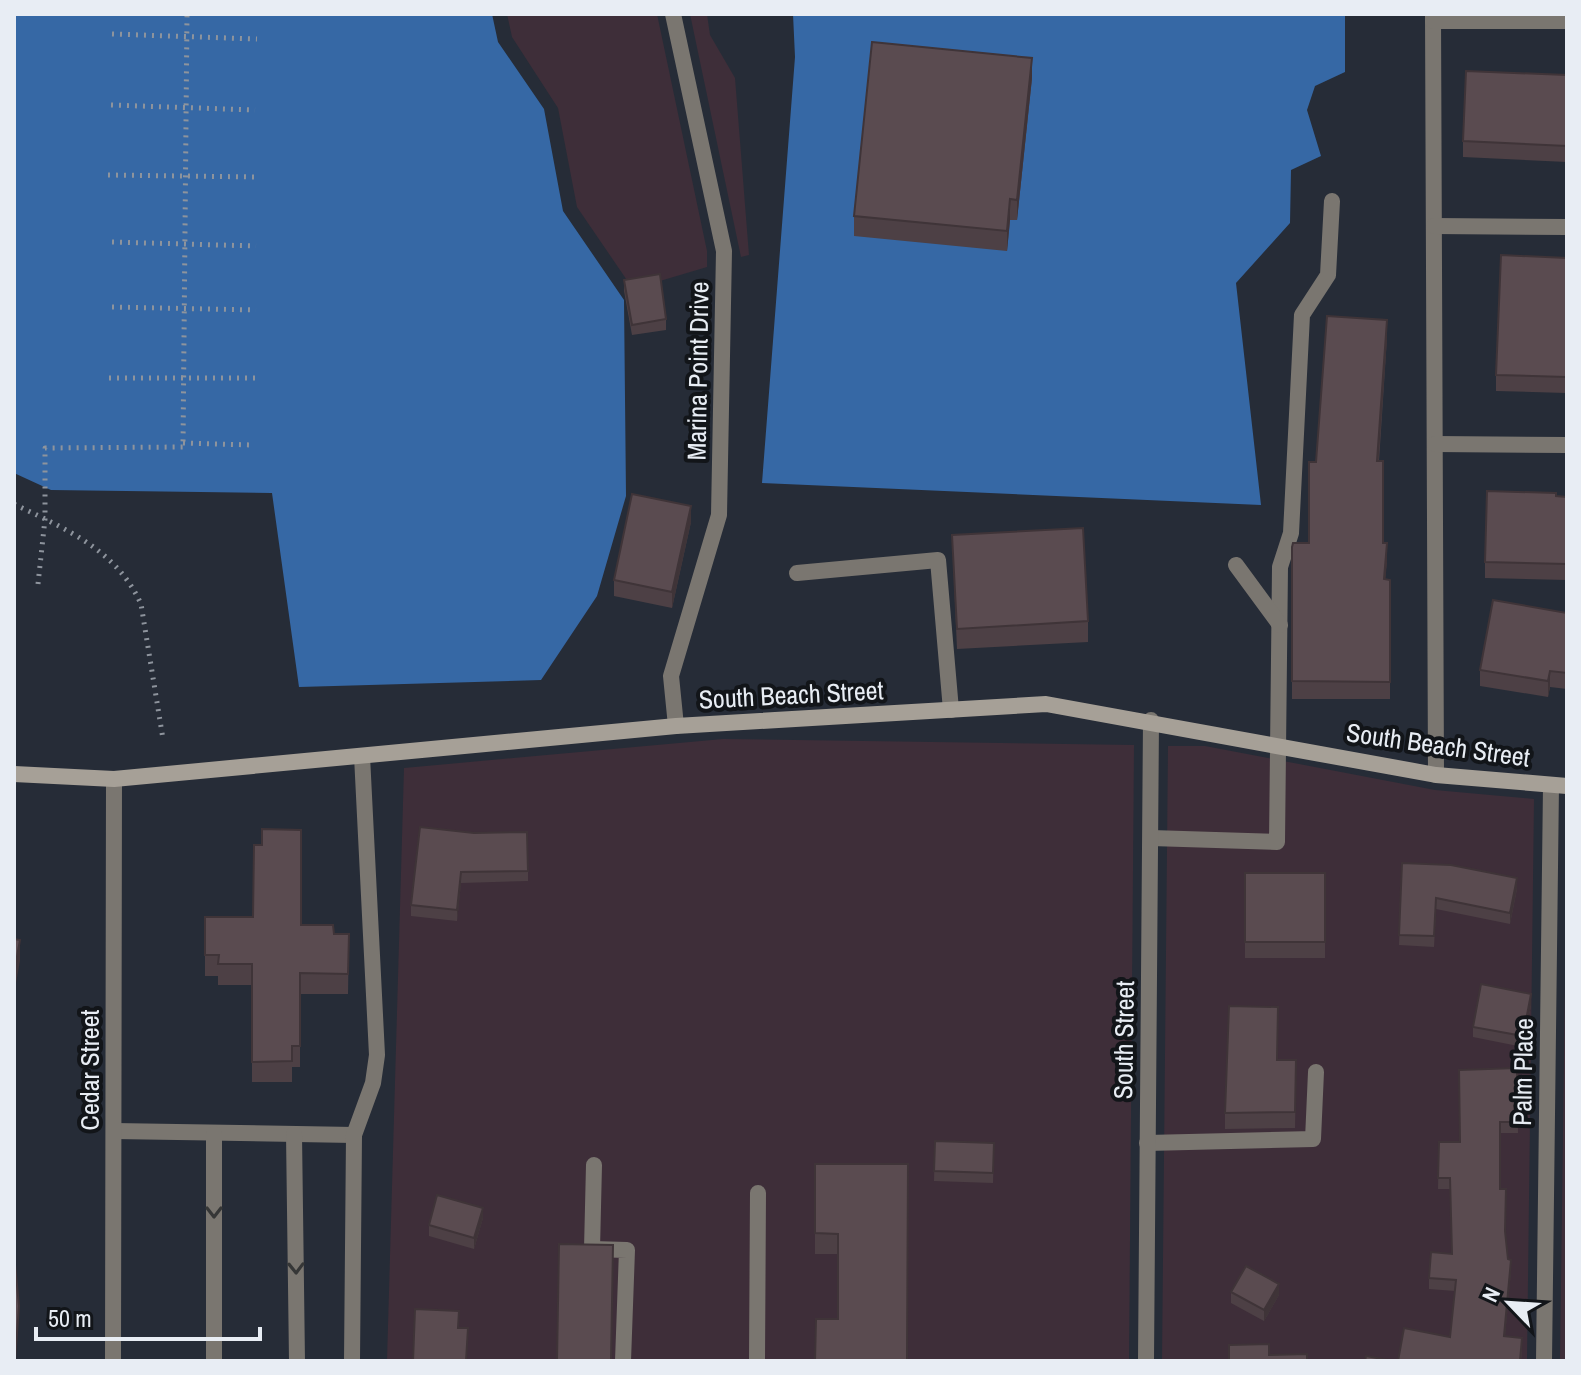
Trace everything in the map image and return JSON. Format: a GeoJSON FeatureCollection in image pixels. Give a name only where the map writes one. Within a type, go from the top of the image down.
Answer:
{"type":"FeatureCollection","features":[{"type":"Feature","properties":{"kind":"street","name":"Marina Point Drive"},"geometry":{"type":"LineString","coordinates":[[673,14],[724,251],[719,515],[671,676],[676,726]]}},
{"type":"Feature","properties":{"kind":"street"},"geometry":{"type":"LineString","coordinates":[[1436,775],[1433,18],[1567,21]]}},
{"type":"Feature","properties":{"kind":"street"},"geometry":{"type":"LineString","coordinates":[[1151,838],[1277,842],[1280,567],[1291,533],[1302,315],[1328,275],[1332,201]]}},
{"type":"Feature","properties":{"kind":"street"},"geometry":{"type":"LineString","coordinates":[[1434,226],[1567,227]]}},
{"type":"Feature","properties":{"kind":"street"},"geometry":{"type":"LineString","coordinates":[[1435,444],[1567,445]]}},
{"type":"Feature","properties":{"kind":"street"},"geometry":{"type":"LineString","coordinates":[[797,573],[938,560],[951,710]]}},
{"type":"Feature","properties":{"kind":"street"},"geometry":{"type":"LineString","coordinates":[[1236,565],[1280,625]]}},
{"type":"Feature","properties":{"kind":"street","name":"South Beach Street"},"geometry":{"type":"LineString","coordinates":[[14,774],[114,779],[676,726],[1046,704],[1151,720],[1436,775],[1559,785]]}},
{"type":"Feature","properties":{"kind":"street","name":"South Street"},"geometry":{"type":"LineString","coordinates":[[1146,1361],[1151,720]]}},
{"type":"Feature","properties":{"kind":"street"},"geometry":{"type":"LineString","coordinates":[[352,1361],[354,1135],[373,1083],[377,1055],[362,756]]}},
{"type":"Feature","properties":{"kind":"street","name":"Cedar Street"},"geometry":{"type":"LineString","coordinates":[[113,1361],[114,779]]}},
{"type":"Feature","properties":{"kind":"street","name":"Palm Place"},"geometry":{"type":"LineString","coordinates":[[1544,1361],[1559,785]]}},
{"type":"Feature","properties":{"kind":"street"},"geometry":{"type":"LineString","coordinates":[[1147,1143],[1313,1139],[1316,1072]]}},
{"type":"Feature","properties":{"kind":"street"},"geometry":{"type":"LineString","coordinates":[[114,1131],[354,1135]]}},
{"type":"Feature","properties":{"kind":"street"},"geometry":{"type":"LineString","coordinates":[[214,1134],[214,1361]]}},
{"type":"Feature","properties":{"kind":"street"},"geometry":{"type":"LineString","coordinates":[[294,1134],[297,1361]]}},
{"type":"Feature","properties":{"kind":"street"},"geometry":{"type":"LineString","coordinates":[[594,1165],[592,1249],[627,1250],[623,1361]]}},
{"type":"Feature","properties":{"kind":"street"},"geometry":{"type":"LineString","coordinates":[[757,1361],[758,1193]]}},
{"type":"Feature","properties":{"kind":"path"},"geometry":{"type":"LineString","coordinates":[[38,584],[45,519],[45,448],[183,447],[187,14]]}},
{"type":"Feature","properties":{"kind":"path"},"geometry":{"type":"LineString","coordinates":[[112,34],[257,39]]}},
{"type":"Feature","properties":{"kind":"path"},"geometry":{"type":"LineString","coordinates":[[111,105],[255,110]]}},
{"type":"Feature","properties":{"kind":"path"},"geometry":{"type":"LineString","coordinates":[[108,175],[256,177]]}},
{"type":"Feature","properties":{"kind":"path"},"geometry":{"type":"LineString","coordinates":[[112,242],[256,246]]}},
{"type":"Feature","properties":{"kind":"path"},"geometry":{"type":"LineString","coordinates":[[112,307],[256,310]]}},
{"type":"Feature","properties":{"kind":"path"},"geometry":{"type":"LineString","coordinates":[[109,378],[255,378]]}},
{"type":"Feature","properties":{"kind":"path"},"geometry":{"type":"LineString","coordinates":[[183,443],[252,445]]}},
{"type":"Feature","properties":{"kind":"path"},"geometry":{"type":"LineString","coordinates":[[14,504],[81,537],[110,558],[133,586],[141,604],[163,739]]}},
{"type":"Feature","properties":{"kind":"shaded area"},"geometry":{"type":"Polygon","coordinates":[[[507,14],[657,14],[707,251],[707,267],[633,289],[577,207],[558,108],[512,37],[507,14]]]}},
{"type":"Feature","properties":{"kind":"shaded area"},"geometry":{"type":"Polygon","coordinates":[[[690,14],[707,14],[710,35],[735,78],[749,255],[741,257],[690,14]]]}},
{"type":"Feature","properties":{"kind":"shaded area"},"geometry":{"type":"Polygon","coordinates":[[[723,739],[1134,745],[1129,1361],[387,1361],[404,768],[723,739]]]}},
{"type":"Feature","properties":{"kind":"shaded area"},"geometry":{"type":"Polygon","coordinates":[[[1168,746],[1205,746],[1435,790],[1534,799],[1527,1361],[1162,1361],[1168,746]]]}},
{"type":"Feature","properties":{"kind":"shaded area"},"geometry":{"type":"Polygon","coordinates":[[[1567,830],[1567,1361],[1560,1361],[1567,830]]]}},
{"type":"Feature","properties":{"kind":"water"},"geometry":{"type":"Polygon","coordinates":[[[14,14],[492,14],[498,42],[544,109],[563,211],[624,300],[626,496],[597,596],[541,680],[299,687],[272,493],[51,490],[14,473],[14,14]]]}},
{"type":"Feature","properties":{"kind":"water"},"geometry":{"type":"Polygon","coordinates":[[[793,14],[1345,14],[1345,72],[1315,86],[1307,110],[1321,156],[1291,170],[1290,223],[1236,283],[1261,505],[762,483],[795,57],[793,14]]]}},
{"type":"Feature","properties":{"kind":"building"},"geometry":{"type":"Polygon","coordinates":[[[872,42],[1032,58],[1017,200],[1010,199],[1007,231],[854,216],[872,42]]]}},
{"type":"Feature","properties":{"kind":"building"},"geometry":{"type":"Polygon","coordinates":[[[1466,71],[1567,75],[1567,146],[1463,141],[1466,71]]]}},
{"type":"Feature","properties":{"kind":"building"},"geometry":{"type":"Polygon","coordinates":[[[1501,255],[1567,258],[1566,377],[1496,375],[1501,255]]]}},
{"type":"Feature","properties":{"kind":"building"},"geometry":{"type":"Polygon","coordinates":[[[660,274],[666,319],[632,325],[624,280],[660,274]]]}},
{"type":"Feature","properties":{"kind":"building"},"geometry":{"type":"Polygon","coordinates":[[[1327,316],[1387,320],[1377,461],[1383,461],[1383,543],[1387,543],[1384,579],[1390,580],[1390,682],[1292,681],[1292,547],[1293,543],[1309,543],[1309,462],[1316,462],[1327,316]]]}},
{"type":"Feature","properties":{"kind":"building"},"geometry":{"type":"Polygon","coordinates":[[[1487,491],[1556,493],[1556,496],[1567,497],[1567,564],[1485,562],[1487,491]]]}},
{"type":"Feature","properties":{"kind":"building"},"geometry":{"type":"Polygon","coordinates":[[[632,494],[691,506],[672,592],[614,580],[632,494]]]}},
{"type":"Feature","properties":{"kind":"building"},"geometry":{"type":"Polygon","coordinates":[[[1083,528],[1088,621],[957,629],[952,535],[1083,528]]]}},
{"type":"Feature","properties":{"kind":"building"},"geometry":{"type":"Polygon","coordinates":[[[1493,600],[1567,613],[1567,673],[1550,671],[1548,681],[1480,670],[1493,600]]]}},
{"type":"Feature","properties":{"kind":"building"},"geometry":{"type":"Polygon","coordinates":[[[420,827],[474,833],[527,832],[528,871],[461,872],[457,910],[411,905],[420,827]]]}},
{"type":"Feature","properties":{"kind":"building"},"geometry":{"type":"Polygon","coordinates":[[[262,829],[301,830],[301,925],[333,925],[334,934],[349,934],[348,974],[300,973],[300,1046],[292,1046],[292,1061],[252,1062],[252,964],[218,964],[219,955],[205,955],[205,917],[253,917],[254,845],[262,845],[262,829]]]}},
{"type":"Feature","properties":{"kind":"building"},"geometry":{"type":"Polygon","coordinates":[[[1402,863],[1451,865],[1517,878],[1510,913],[1436,898],[1434,936],[1399,935],[1402,863]]]}},
{"type":"Feature","properties":{"kind":"building"},"geometry":{"type":"Polygon","coordinates":[[[1245,873],[1325,873],[1325,942],[1245,942],[1245,873]]]}},
{"type":"Feature","properties":{"kind":"building"},"geometry":{"type":"Polygon","coordinates":[[[14,939],[20,940],[14,973],[14,939]]]}},
{"type":"Feature","properties":{"kind":"building"},"geometry":{"type":"Polygon","coordinates":[[[1481,984],[1531,994],[1523,1036],[1473,1027],[1481,984]]]}},
{"type":"Feature","properties":{"kind":"building"},"geometry":{"type":"Polygon","coordinates":[[[1229,1006],[1278,1007],[1277,1060],[1296,1060],[1295,1112],[1225,1113],[1229,1006]]]}},
{"type":"Feature","properties":{"kind":"building"},"geometry":{"type":"Polygon","coordinates":[[[1517,1068],[1518,1122],[1500,1122],[1500,1189],[1506,1189],[1505,1231],[1508,1259],[1511,1260],[1504,1336],[1522,1338],[1520,1361],[1398,1361],[1404,1328],[1450,1337],[1456,1280],[1429,1278],[1431,1252],[1452,1254],[1450,1178],[1438,1178],[1439,1142],[1460,1142],[1459,1070],[1517,1068]]]}},
{"type":"Feature","properties":{"kind":"building"},"geometry":{"type":"Polygon","coordinates":[[[935,1141],[994,1143],[993,1173],[934,1171],[935,1141]]]}},
{"type":"Feature","properties":{"kind":"building"},"geometry":{"type":"Polygon","coordinates":[[[815,1164],[908,1164],[907,1361],[815,1361],[816,1319],[838,1319],[838,1234],[815,1233],[815,1164]]]}},
{"type":"Feature","properties":{"kind":"building"},"geometry":{"type":"Polygon","coordinates":[[[437,1195],[483,1208],[474,1238],[429,1225],[437,1195]]]}},
{"type":"Feature","properties":{"kind":"building"},"geometry":{"type":"Polygon","coordinates":[[[559,1244],[613,1245],[611,1361],[557,1361],[559,1244]]]}},
{"type":"Feature","properties":{"kind":"building"},"geometry":{"type":"Polygon","coordinates":[[[14,1254],[19,1306],[15,1360],[14,1360],[14,1254]]]}},
{"type":"Feature","properties":{"kind":"building"},"geometry":{"type":"Polygon","coordinates":[[[1246,1266],[1279,1284],[1264,1310],[1231,1292],[1246,1266]]]}},
{"type":"Feature","properties":{"kind":"building"},"geometry":{"type":"Polygon","coordinates":[[[415,1309],[459,1311],[458,1328],[468,1328],[466,1361],[413,1361],[415,1309]]]}},
{"type":"Feature","properties":{"kind":"building"},"geometry":{"type":"Polygon","coordinates":[[[1269,1344],[1269,1355],[1307,1354],[1307,1361],[1229,1361],[1229,1345],[1269,1344]]]}},
{"type":"Feature","properties":{"kind":"building"},"geometry":{"type":"Polygon","coordinates":[[[1366,1356],[1393,1361],[1365,1361],[1366,1356]]]}}]}
